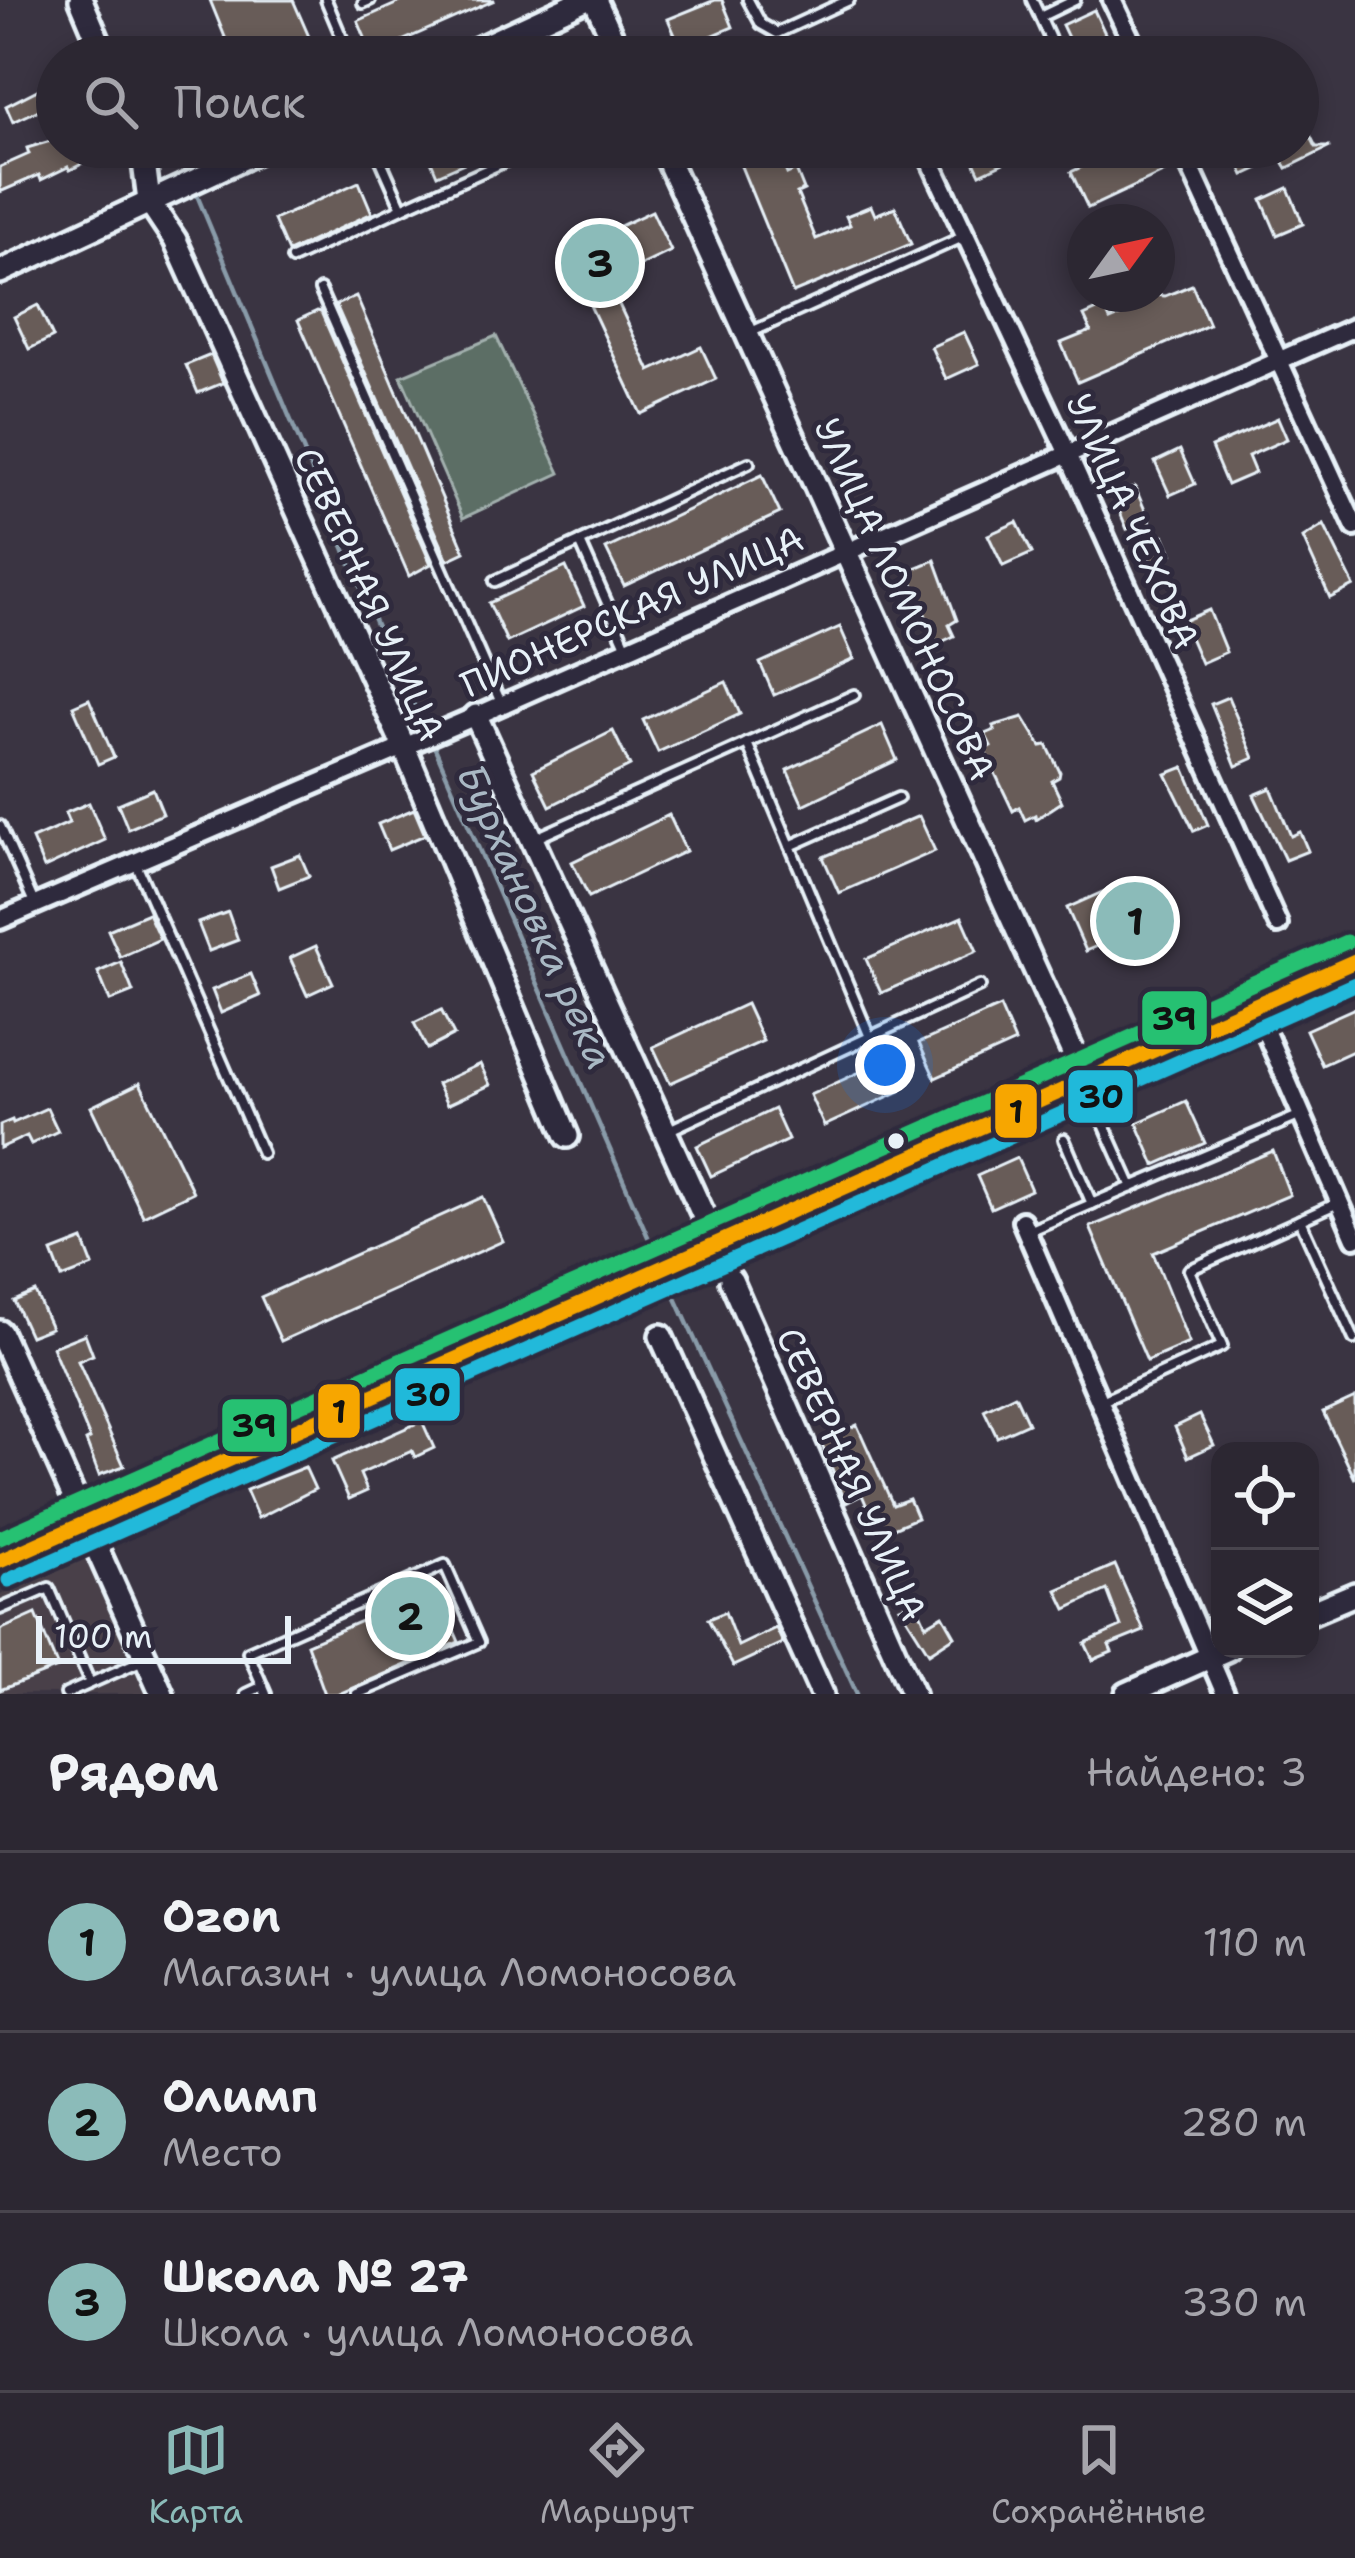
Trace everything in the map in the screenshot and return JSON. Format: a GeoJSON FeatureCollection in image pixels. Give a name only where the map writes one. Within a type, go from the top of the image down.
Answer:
{"type":"FeatureCollection","features":[{"type":"Feature","properties":{"kind":"street"},"geometry":{"type":"LineString","coordinates":[[81,0],[96,36]]}},
{"type":"Feature","properties":{"kind":"street"},"geometry":{"type":"LineString","coordinates":[[505,36],[583,0]]}},
{"type":"Feature","properties":{"kind":"street"},"geometry":{"type":"LineString","coordinates":[[595,0],[611,36]]}},
{"type":"Feature","properties":{"kind":"street"},"geometry":{"type":"LineString","coordinates":[[1112,0],[1129,36]]}},
{"type":"Feature","properties":{"kind":"street","name":"СЕВЕРНАЯ УЛИЦА"},"geometry":{"type":"LineString","coordinates":[[145,168],[149,201],[175,240],[404,747],[567,1136]]}},
{"type":"Feature","properties":{"kind":"street"},"geometry":{"type":"LineString","coordinates":[[0,272],[220,168]]}},
{"type":"Feature","properties":{"kind":"street","name":"УЛИЦА ЛОМОНОСОВА"},"geometry":{"type":"LineString","coordinates":[[672,168],[1085,1079]]}},
{"type":"Feature","properties":{"kind":"street","name":"УЛИЦА ЧЕХОВА"},"geometry":{"type":"LineString","coordinates":[[934,168],[1278,924]]}},
{"type":"Feature","properties":{"kind":"street"},"geometry":{"type":"LineString","coordinates":[[1191,168],[1355,527]]}},
{"type":"Feature","properties":{"kind":"street","name":"ПИОНЕРСКАЯ УЛИЦА"},"geometry":{"type":"LineString","coordinates":[[0,920],[502,705],[1355,327]]}},
{"type":"Feature","properties":{"kind":"street","name":"СЕВЕРНАЯ УЛИЦА"},"geometry":{"type":"LineString","coordinates":[[476,716],[716,1243]]}},
{"type":"Feature","properties":{"kind":"street"},"geometry":{"type":"LineString","coordinates":[[0,1562],[1355,961]]}},
{"type":"Feature","properties":{"kind":"street"},"geometry":{"type":"LineString","coordinates":[[1254,1005],[1355,1238]]}},
{"type":"Feature","properties":{"kind":"street"},"geometry":{"type":"LineString","coordinates":[[1024,1226],[1098,1402],[1211,1636]]}},
{"type":"Feature","properties":{"kind":"street","name":"СЕВЕРНАЯ УЛИЦА"},"geometry":{"type":"LineString","coordinates":[[730,1280],[913,1694]]}},
{"type":"Feature","properties":{"kind":"street"},"geometry":{"type":"LineString","coordinates":[[0,1332],[162,1694]]}},
{"type":"Feature","properties":{"kind":"street"},"geometry":{"type":"LineString","coordinates":[[661,1336],[822,1694]]}},
{"type":"Feature","properties":{"kind":"street"},"geometry":{"type":"LineString","coordinates":[[1319,1609],[1355,1594]]}},
{"type":"Feature","properties":{"kind":"street"},"geometry":{"type":"LineString","coordinates":[[1127,1694],[1211,1657]]}},
{"type":"Feature","properties":{"kind":"street"},"geometry":{"type":"LineString","coordinates":[[1220,1658],[1226,1694]]}},
{"type":"Feature","properties":{"kind":"lane"},"geometry":{"type":"LineString","coordinates":[[326,0],[341,36]]}},
{"type":"Feature","properties":{"kind":"lane"},"geometry":{"type":"LineString","coordinates":[[748,0],[760,24],[777,33],[849,0]]}},
{"type":"Feature","properties":{"kind":"lane"},"geometry":{"type":"LineString","coordinates":[[1032,0],[1049,36]]}},
{"type":"Feature","properties":{"kind":"lane"},"geometry":{"type":"LineString","coordinates":[[1040,17],[1075,0]]}},
{"type":"Feature","properties":{"kind":"lane"},"geometry":{"type":"LineString","coordinates":[[384,168],[402,208]]}},
{"type":"Feature","properties":{"kind":"lane"},"geometry":{"type":"LineString","coordinates":[[292,259],[491,168]]}},
{"type":"Feature","properties":{"kind":"lane"},"geometry":{"type":"LineString","coordinates":[[748,334],[966,236]]}},
{"type":"Feature","properties":{"kind":"lane"},"geometry":{"type":"LineString","coordinates":[[320,290],[502,705]]}},
{"type":"Feature","properties":{"kind":"lane"},"geometry":{"type":"LineString","coordinates":[[495,581],[749,463]]}},
{"type":"Feature","properties":{"kind":"lane"},"geometry":{"type":"LineString","coordinates":[[580,542],[628,649]]}},
{"type":"Feature","properties":{"kind":"lane"},"geometry":{"type":"LineString","coordinates":[[532,839],[854,695]]}},
{"type":"Feature","properties":{"kind":"lane"},"geometry":{"type":"LineString","coordinates":[[747,743],[870,1037]]}},
{"type":"Feature","properties":{"kind":"lane"},"geometry":{"type":"LineString","coordinates":[[790,846],[898,798]]}},
{"type":"Feature","properties":{"kind":"lane"},"geometry":{"type":"LineString","coordinates":[[0,826],[35,905]]}},
{"type":"Feature","properties":{"kind":"lane"},"geometry":{"type":"LineString","coordinates":[[136,862],[262,1153]]}},
{"type":"Feature","properties":{"kind":"lane"},"geometry":{"type":"LineString","coordinates":[[665,1131],[980,986]]}},
{"type":"Feature","properties":{"kind":"lane"},"geometry":{"type":"LineString","coordinates":[[1024,1226],[1092,1204],[1302,1115]]}},
{"type":"Feature","properties":{"kind":"lane"},"geometry":{"type":"LineString","coordinates":[[1103,1122],[1132,1187]]}},
{"type":"Feature","properties":{"kind":"lane"},"geometry":{"type":"LineString","coordinates":[[1064,1139],[1092,1204]]}},
{"type":"Feature","properties":{"kind":"lane"},"geometry":{"type":"LineString","coordinates":[[1098,1402],[1222,1346],[1189,1270],[1340,1202]]}},
{"type":"Feature","properties":{"kind":"lane"},"geometry":{"type":"LineString","coordinates":[[1300,1220],[1354,1339]]}},
{"type":"Feature","properties":{"kind":"lane"},"geometry":{"type":"LineString","coordinates":[[246,1694],[265,1690],[248,1652],[445,1565],[479,1642],[357,1694]]}},
{"type":"Feature","properties":{"kind":"lane"},"geometry":{"type":"LineString","coordinates":[[0,1610],[50,1588],[90,1684]]}},
{"type":"Feature","properties":{"kind":"lane"},"geometry":{"type":"LineString","coordinates":[[66,1694],[146,1658]]}},
{"type":"Feature","properties":{"kind":"shaded area"},"geometry":{"type":"Polygon","coordinates":[[[89,1556],[149,1694],[0,1694],[0,1595],[89,1556]]]}},
{"type":"Feature","properties":{"kind":"green space"},"geometry":{"type":"Polygon","coordinates":[[[496,336],[560,473],[463,518],[401,376],[496,336]]]}},
{"type":"Feature","properties":{"kind":"building"},"geometry":{"type":"Polygon","coordinates":[[[210,0],[293,0],[309,36],[225,36],[210,0]]]}},
{"type":"Feature","properties":{"kind":"building"},"geometry":{"type":"Polygon","coordinates":[[[405,0],[495,0],[413,36],[364,36],[358,21],[405,0]]]}},
{"type":"Feature","properties":{"kind":"building"},"geometry":{"type":"Polygon","coordinates":[[[722,0],[733,27],[712,36],[675,36],[668,19],[722,0]]]}},
{"type":"Feature","properties":{"kind":"building"},"geometry":{"type":"Polygon","coordinates":[[[1094,10],[1106,36],[1067,36],[1062,25],[1094,10]]]}},
{"type":"Feature","properties":{"kind":"building"},"geometry":{"type":"Polygon","coordinates":[[[36,91],[36,111],[13,122],[6,106],[36,91]]]}},
{"type":"Feature","properties":{"kind":"building"},"geometry":{"type":"Polygon","coordinates":[[[36,145],[36,168],[66,168],[0,192],[0,167],[29,154],[27,148],[36,145]]]}},
{"type":"Feature","properties":{"kind":"building"},"geometry":{"type":"Polygon","coordinates":[[[742,168],[785,168],[787,174],[796,170],[804,190],[797,193],[816,239],[850,225],[846,216],[871,206],[875,215],[895,207],[911,244],[793,293],[742,168]]]}},
{"type":"Feature","properties":{"kind":"building"},"geometry":{"type":"Polygon","coordinates":[[[1080,168],[1169,170],[1097,204],[1086,204],[1071,172],[1080,168]]]}},
{"type":"Feature","properties":{"kind":"building"},"geometry":{"type":"Polygon","coordinates":[[[359,182],[372,213],[288,252],[274,220],[359,182]]]}},
{"type":"Feature","properties":{"kind":"building"},"geometry":{"type":"Polygon","coordinates":[[[1288,188],[1303,224],[1277,235],[1262,200],[1288,188]]]}},
{"type":"Feature","properties":{"kind":"building"},"geometry":{"type":"Polygon","coordinates":[[[652,211],[671,251],[608,281],[650,371],[701,347],[716,379],[641,414],[565,252],[652,211]]]}},
{"type":"Feature","properties":{"kind":"building"},"geometry":{"type":"Polygon","coordinates":[[[1192,285],[1209,325],[1078,382],[1061,343],[1091,331],[1084,316],[1106,312],[1110,320],[1129,312],[1175,312],[1175,292],[1192,285]]]}},
{"type":"Feature","properties":{"kind":"building"},"geometry":{"type":"Polygon","coordinates":[[[356,296],[465,552],[448,560],[336,305],[356,296]]]}},
{"type":"Feature","properties":{"kind":"building"},"geometry":{"type":"Polygon","coordinates":[[[38,305],[53,337],[29,349],[14,317],[38,305]]]}},
{"type":"Feature","properties":{"kind":"building"},"geometry":{"type":"Polygon","coordinates":[[[317,311],[431,564],[409,576],[298,320],[317,311]]]}},
{"type":"Feature","properties":{"kind":"building"},"geometry":{"type":"Polygon","coordinates":[[[964,332],[979,364],[946,379],[931,347],[964,332]]]}},
{"type":"Feature","properties":{"kind":"building"},"geometry":{"type":"Polygon","coordinates":[[[211,355],[223,383],[198,393],[186,365],[211,355]]]}},
{"type":"Feature","properties":{"kind":"building"},"geometry":{"type":"Polygon","coordinates":[[[1278,418],[1287,439],[1248,456],[1255,473],[1227,485],[1211,447],[1278,418]]]}},
{"type":"Feature","properties":{"kind":"building"},"geometry":{"type":"Polygon","coordinates":[[[1180,450],[1195,484],[1170,495],[1155,462],[1180,450]]]}},
{"type":"Feature","properties":{"kind":"building"},"geometry":{"type":"Polygon","coordinates":[[[762,475],[780,513],[624,586],[606,549],[762,475]]]}},
{"type":"Feature","properties":{"kind":"building"},"geometry":{"type":"Polygon","coordinates":[[[1135,487],[1157,538],[1164,535],[1172,554],[1151,563],[1135,526],[1127,529],[1113,496],[1135,487]]]}},
{"type":"Feature","properties":{"kind":"building"},"geometry":{"type":"Polygon","coordinates":[[[1017,522],[1032,553],[1003,566],[988,535],[1017,522]]]}},
{"type":"Feature","properties":{"kind":"building"},"geometry":{"type":"Polygon","coordinates":[[[1324,525],[1354,586],[1330,598],[1303,538],[1324,525]]]}},
{"type":"Feature","properties":{"kind":"building"},"geometry":{"type":"Polygon","coordinates":[[[935,560],[957,620],[949,625],[954,636],[937,644],[908,571],[935,560]]]}},
{"type":"Feature","properties":{"kind":"building"},"geometry":{"type":"Polygon","coordinates":[[[566,567],[584,606],[507,642],[489,603],[566,567]]]}},
{"type":"Feature","properties":{"kind":"building"},"geometry":{"type":"Polygon","coordinates":[[[1209,610],[1226,652],[1201,663],[1183,621],[1209,610]]]}},
{"type":"Feature","properties":{"kind":"building"},"geometry":{"type":"Polygon","coordinates":[[[840,627],[854,659],[774,695],[760,663],[840,627]]]}},
{"type":"Feature","properties":{"kind":"building"},"geometry":{"type":"Polygon","coordinates":[[[726,682],[740,714],[658,752],[643,720],[726,682]]]}},
{"type":"Feature","properties":{"kind":"building"},"geometry":{"type":"Polygon","coordinates":[[[1228,697],[1254,758],[1236,766],[1211,704],[1228,697]]]}},
{"type":"Feature","properties":{"kind":"building"},"geometry":{"type":"Polygon","coordinates":[[[89,699],[114,757],[98,764],[73,706],[89,699]]]}},
{"type":"Feature","properties":{"kind":"building"},"geometry":{"type":"Polygon","coordinates":[[[1023,717],[1041,746],[1047,745],[1060,772],[1052,781],[1062,802],[1036,819],[1035,815],[1025,820],[1019,807],[1013,811],[984,750],[991,746],[985,734],[995,730],[993,726],[1023,717]]]}},
{"type":"Feature","properties":{"kind":"building"},"geometry":{"type":"Polygon","coordinates":[[[882,725],[897,760],[803,805],[787,770],[882,725]]]}},
{"type":"Feature","properties":{"kind":"building"},"geometry":{"type":"Polygon","coordinates":[[[613,731],[630,766],[550,806],[533,771],[613,731]]]}},
{"type":"Feature","properties":{"kind":"building"},"geometry":{"type":"Polygon","coordinates":[[[1184,767],[1208,825],[1194,831],[1166,774],[1184,767]]]}},
{"type":"Feature","properties":{"kind":"building"},"geometry":{"type":"Polygon","coordinates":[[[1271,788],[1291,836],[1300,832],[1308,851],[1285,860],[1254,795],[1271,788]]]}},
{"type":"Feature","properties":{"kind":"building"},"geometry":{"type":"Polygon","coordinates":[[[153,789],[163,814],[128,829],[118,804],[153,789]]]}},
{"type":"Feature","properties":{"kind":"building"},"geometry":{"type":"Polygon","coordinates":[[[89,803],[105,840],[44,868],[32,839],[69,823],[65,813],[89,803]]]}},
{"type":"Feature","properties":{"kind":"building"},"geometry":{"type":"Polygon","coordinates":[[[414,809],[425,835],[389,850],[378,824],[414,809]]]}},
{"type":"Feature","properties":{"kind":"building"},"geometry":{"type":"Polygon","coordinates":[[[669,815],[686,851],[589,897],[572,862],[669,815]]]}},
{"type":"Feature","properties":{"kind":"building"},"geometry":{"type":"Polygon","coordinates":[[[919,816],[935,851],[839,893],[823,857],[919,816]]]}},
{"type":"Feature","properties":{"kind":"building"},"geometry":{"type":"Polygon","coordinates":[[[300,855],[309,876],[279,888],[271,866],[300,855]]]}},
{"type":"Feature","properties":{"kind":"building"},"geometry":{"type":"Polygon","coordinates":[[[1134,878],[1153,922],[1086,951],[1067,908],[1134,878]]]}},
{"type":"Feature","properties":{"kind":"building"},"geometry":{"type":"Polygon","coordinates":[[[228,912],[238,940],[209,951],[198,923],[228,912]]]}},
{"type":"Feature","properties":{"kind":"building"},"geometry":{"type":"Polygon","coordinates":[[[148,913],[160,939],[120,957],[108,930],[148,913]]]}},
{"type":"Feature","properties":{"kind":"building"},"geometry":{"type":"Polygon","coordinates":[[[962,917],[977,951],[881,993],[866,959],[962,917]]]}},
{"type":"Feature","properties":{"kind":"building"},"geometry":{"type":"Polygon","coordinates":[[[316,946],[333,983],[307,995],[290,958],[316,946]]]}},
{"type":"Feature","properties":{"kind":"building"},"geometry":{"type":"Polygon","coordinates":[[[121,962],[133,992],[110,1001],[98,972],[121,962]]]}},
{"type":"Feature","properties":{"kind":"building"},"geometry":{"type":"Polygon","coordinates":[[[251,974],[260,996],[221,1013],[212,990],[251,974]]]}},
{"type":"Feature","properties":{"kind":"building"},"geometry":{"type":"Polygon","coordinates":[[[746,1004],[763,1041],[670,1083],[653,1047],[746,1004]]]}},
{"type":"Feature","properties":{"kind":"building"},"geometry":{"type":"Polygon","coordinates":[[[1000,1007],[1015,1042],[935,1078],[919,1043],[1000,1007]]]}},
{"type":"Feature","properties":{"kind":"building"},"geometry":{"type":"Polygon","coordinates":[[[1355,1008],[1355,1050],[1322,1065],[1306,1030],[1355,1008]]]}},
{"type":"Feature","properties":{"kind":"building"},"geometry":{"type":"Polygon","coordinates":[[[441,1010],[454,1035],[427,1049],[414,1023],[441,1010]]]}},
{"type":"Feature","properties":{"kind":"building"},"geometry":{"type":"Polygon","coordinates":[[[886,1060],[900,1091],[824,1126],[810,1095],[886,1060]]]}},
{"type":"Feature","properties":{"kind":"building"},"geometry":{"type":"Polygon","coordinates":[[[480,1064],[490,1085],[447,1105],[437,1084],[480,1064]]]}},
{"type":"Feature","properties":{"kind":"building"},"geometry":{"type":"Polygon","coordinates":[[[140,1083],[193,1192],[143,1216],[91,1107],[140,1083]]]}},
{"type":"Feature","properties":{"kind":"building"},"geometry":{"type":"Polygon","coordinates":[[[1186,1101],[1205,1143],[1155,1165],[1137,1123],[1186,1101]]]}},
{"type":"Feature","properties":{"kind":"building"},"geometry":{"type":"Polygon","coordinates":[[[47,1108],[58,1131],[31,1144],[27,1136],[0,1148],[0,1125],[47,1108]]]}},
{"type":"Feature","properties":{"kind":"building"},"geometry":{"type":"Polygon","coordinates":[[[774,1109],[788,1140],[711,1176],[697,1146],[774,1109]]]}},
{"type":"Feature","properties":{"kind":"building"},"geometry":{"type":"Polygon","coordinates":[[[1273,1151],[1290,1195],[1153,1253],[1189,1343],[1147,1361],[1090,1227],[1273,1151]]]}},
{"type":"Feature","properties":{"kind":"building"},"geometry":{"type":"Polygon","coordinates":[[[1017,1158],[1031,1190],[991,1208],[977,1176],[1017,1158]]]}},
{"type":"Feature","properties":{"kind":"building"},"geometry":{"type":"Polygon","coordinates":[[[483,1197],[503,1241],[281,1341],[261,1297],[483,1197]]]}},
{"type":"Feature","properties":{"kind":"building"},"geometry":{"type":"Polygon","coordinates":[[[83,1240],[93,1266],[62,1278],[52,1252],[83,1240]]]}},
{"type":"Feature","properties":{"kind":"building"},"geometry":{"type":"Polygon","coordinates":[[[35,1292],[51,1328],[30,1336],[14,1301],[35,1292]]]}},
{"type":"Feature","properties":{"kind":"building"},"geometry":{"type":"Polygon","coordinates":[[[85,1334],[93,1355],[78,1361],[124,1466],[99,1475],[86,1441],[90,1439],[52,1347],[85,1334]]]}},
{"type":"Feature","properties":{"kind":"building"},"geometry":{"type":"Polygon","coordinates":[[[1015,1395],[1028,1423],[997,1437],[984,1410],[1015,1395]]]}},
{"type":"Feature","properties":{"kind":"building"},"geometry":{"type":"Polygon","coordinates":[[[1355,1397],[1355,1479],[1323,1412],[1355,1397]]]}},
{"type":"Feature","properties":{"kind":"building"},"geometry":{"type":"Polygon","coordinates":[[[1200,1415],[1211,1446],[1188,1457],[1175,1427],[1200,1415]]]}},
{"type":"Feature","properties":{"kind":"building"},"geometry":{"type":"Polygon","coordinates":[[[422,1421],[434,1448],[415,1457],[412,1451],[360,1474],[367,1491],[349,1499],[332,1461],[422,1421]]]}},
{"type":"Feature","properties":{"kind":"building"},"geometry":{"type":"Polygon","coordinates":[[[857,1425],[893,1505],[909,1499],[917,1518],[879,1534],[862,1495],[846,1503],[821,1442],[857,1425]]]}},
{"type":"Feature","properties":{"kind":"building"},"geometry":{"type":"Polygon","coordinates":[[[305,1467],[315,1489],[258,1518],[246,1490],[305,1467]]]}},
{"type":"Feature","properties":{"kind":"building"},"geometry":{"type":"Polygon","coordinates":[[[1115,1565],[1144,1631],[1109,1645],[1112,1652],[1093,1660],[1085,1643],[1121,1627],[1107,1590],[1066,1609],[1057,1590],[1115,1565]]]}},
{"type":"Feature","properties":{"kind":"building"},"geometry":{"type":"Polygon","coordinates":[[[436,1589],[459,1642],[339,1694],[325,1694],[307,1644],[436,1589]]]}},
{"type":"Feature","properties":{"kind":"building"},"geometry":{"type":"Polygon","coordinates":[[[915,1601],[926,1625],[943,1615],[955,1636],[929,1653],[900,1607],[915,1601]]]}},
{"type":"Feature","properties":{"kind":"building"},"geometry":{"type":"Polygon","coordinates":[[[725,1612],[738,1646],[776,1628],[783,1643],[733,1666],[708,1619],[725,1612]]]}},
{"type":"Feature","properties":{"kind":"building"},"geometry":{"type":"Polygon","coordinates":[[[36,1614],[58,1668],[0,1690],[0,1630],[36,1614]]]}},
{"type":"Feature","properties":{"kind":"waterway","name":"Бурхановка река"},"geometry":{"type":"LineString","coordinates":[[186,168],[190,177]]}},
{"type":"Feature","properties":{"kind":"waterway","name":"Бурхановка река"},"geometry":{"type":"LineString","coordinates":[[194,188],[390,658],[426,729]]}},
{"type":"Feature","properties":{"kind":"waterway","name":"Бурхановка река"},"geometry":{"type":"LineString","coordinates":[[431,739],[659,1262]]}},
{"type":"Feature","properties":{"kind":"waterway","name":"Бурхановка река"},"geometry":{"type":"LineString","coordinates":[[664,1272],[857,1694]]}},
{"type":"Feature","properties":{"kind":"transit line","name":"39"},"geometry":{"type":"LineString","coordinates":[[0,1538],[1346,942]]}},
{"type":"Feature","properties":{"kind":"transit line","name":"1"},"geometry":{"type":"LineString","coordinates":[[0,1561],[1355,961]]}},
{"type":"Feature","properties":{"kind":"transit line","name":"30"},"geometry":{"type":"LineString","coordinates":[[9,1580],[1355,984]]}},
{"type":"Feature","properties":{"kind":"place","name":"Школа № 27"},"geometry":{"type":"Point","coordinates":[600,263]}},
{"type":"Feature","properties":{"kind":"place","name":"Ozon"},"geometry":{"type":"Point","coordinates":[1135,921]}},
{"type":"Feature","properties":{"kind":"place","name":"Олимп"},"geometry":{"type":"Point","coordinates":[410,1616]}}]}
